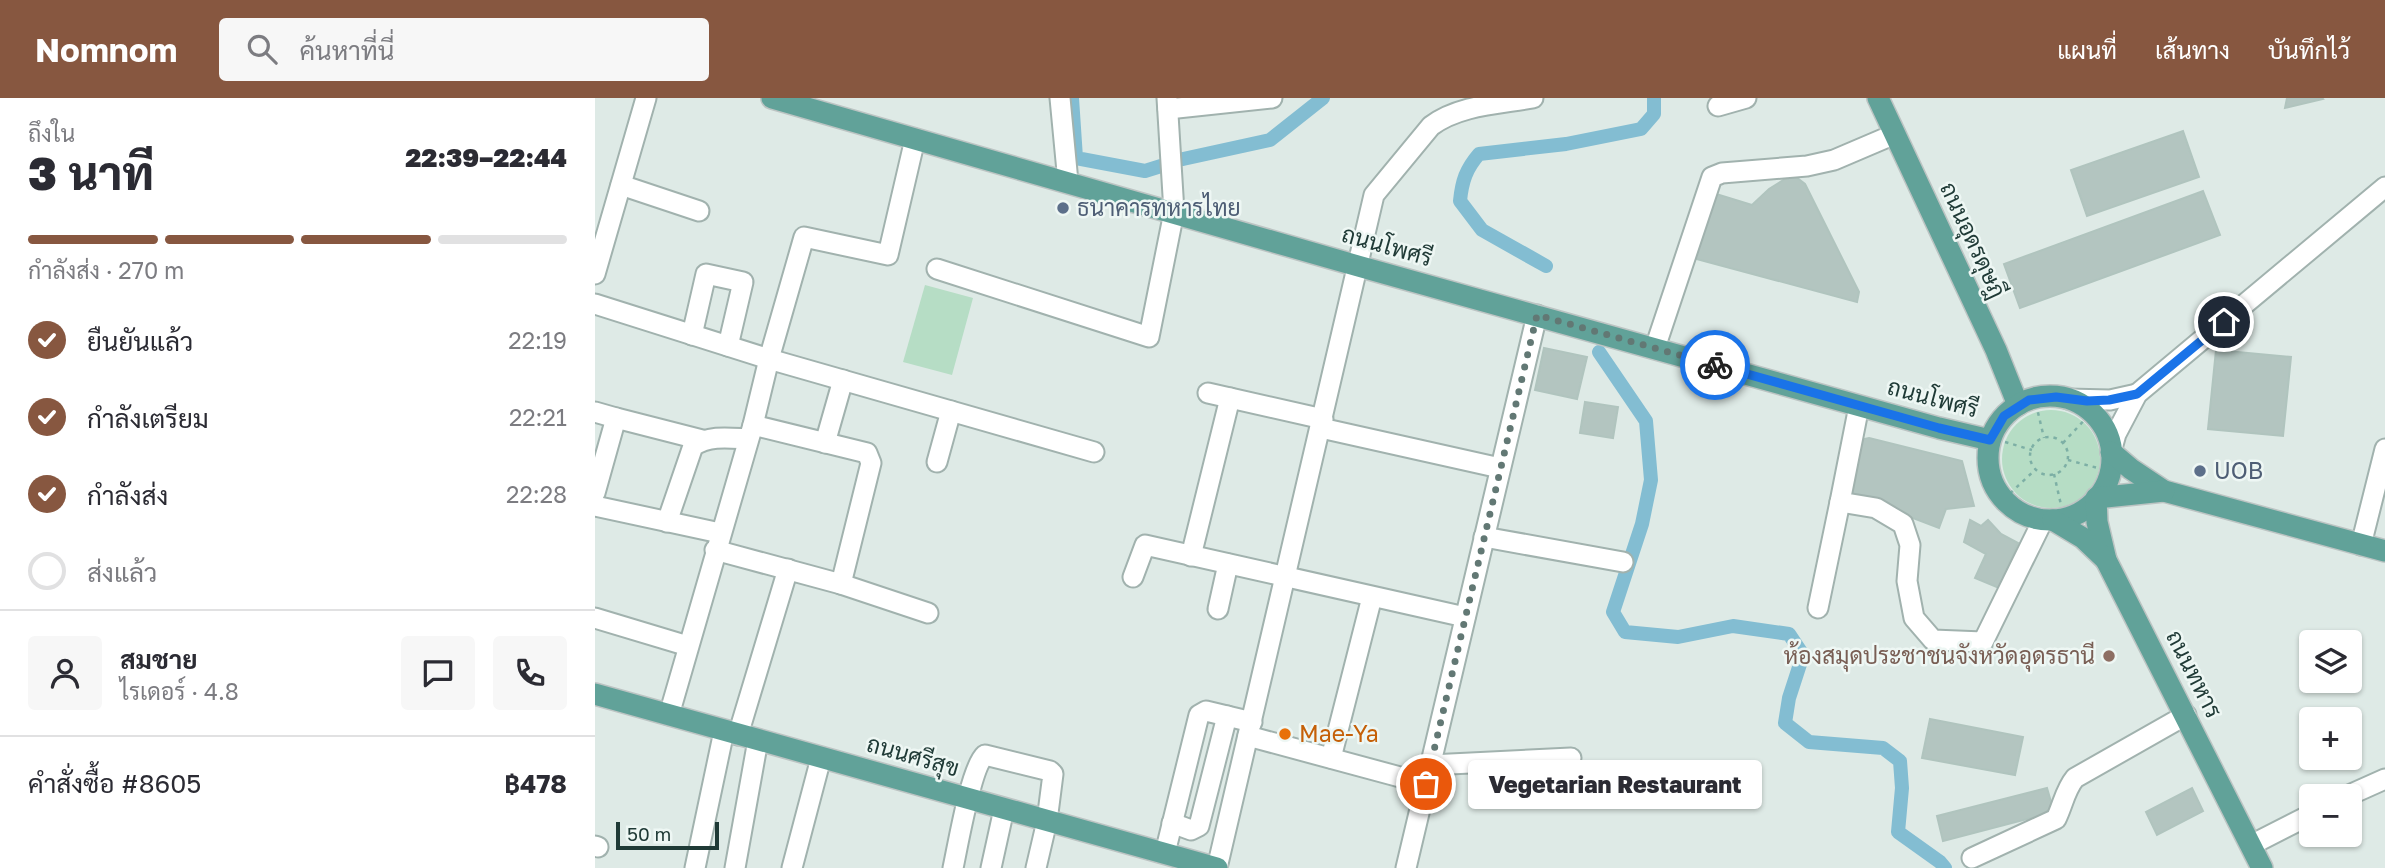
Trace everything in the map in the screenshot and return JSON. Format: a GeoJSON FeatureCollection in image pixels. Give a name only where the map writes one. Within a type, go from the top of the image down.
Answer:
{"type":"FeatureCollection","features":[{"type":"Feature","properties":{"kind":"main road","name":"ถนนโพศรี"},"geometry":{"type":"LineString","coordinates":[[772,98],[1358,266],[1939,428],[1990,439]]}},
{"type":"Feature","properties":{"kind":"main road","name":"ถนนอุดรดุษฎี"},"geometry":{"type":"LineString","coordinates":[[1878,98],[1996,350],[2026,402]]}},
{"type":"Feature","properties":{"kind":"main road"},"geometry":{"type":"LineString","coordinates":[[2053,519],[2082,511],[2097,498],[2107,482],[2111,462],[2106,431],[2092,413],[2069,399],[2056,397],[2026,402],[2004,416],[1990,439],[1988,466],[1991,480],[2004,499],[2017,511],[2053,519],[2083,538],[2106,560]]}},
{"type":"Feature","properties":{"kind":"main road"},"geometry":{"type":"LineString","coordinates":[[2111,462],[2131,469],[2164,491],[2385,551]]}},
{"type":"Feature","properties":{"kind":"main road"},"geometry":{"type":"LineString","coordinates":[[2097,498],[2164,491]]}},
{"type":"Feature","properties":{"kind":"main road","name":"ถนนทหาร"},"geometry":{"type":"LineString","coordinates":[[2097,498],[2097,522],[2106,560],[2262,868]]}},
{"type":"Feature","properties":{"kind":"main road","name":"ถนนศรีสุข"},"geometry":{"type":"LineString","coordinates":[[595,695],[1209,867]]}},
{"type":"Feature","properties":{"kind":"street"},"geometry":{"type":"LineString","coordinates":[[595,274],[600,240],[621,186],[646,98]]}},
{"type":"Feature","properties":{"kind":"street"},"geometry":{"type":"LineString","coordinates":[[1061,98],[1068,182]]}},
{"type":"Feature","properties":{"kind":"street"},"geometry":{"type":"LineString","coordinates":[[937,269],[1149,337],[1174,212],[1167,103],[1272,98]]}},
{"type":"Feature","properties":{"kind":"street"},"geometry":{"type":"LineString","coordinates":[[1209,867],[1250,729],[1374,195],[1431,126],[1441,118],[1467,109],[1533,98]]}},
{"type":"Feature","properties":{"kind":"street"},"geometry":{"type":"LineString","coordinates":[[1718,106],[1746,98]]}},
{"type":"Feature","properties":{"kind":"street"},"geometry":{"type":"LineString","coordinates":[[1655,348],[1712,177],[1722,173],[1807,166],[1834,160],[1895,134]]}},
{"type":"Feature","properties":{"kind":"street"},"geometry":{"type":"LineString","coordinates":[[669,715],[804,237],[888,255],[915,139]]}},
{"type":"Feature","properties":{"kind":"street"},"geometry":{"type":"LineString","coordinates":[[621,186],[699,211]]}},
{"type":"Feature","properties":{"kind":"street"},"geometry":{"type":"LineString","coordinates":[[2111,462],[2116,434],[2137,394],[2385,187]]}},
{"type":"Feature","properties":{"kind":"street"},"geometry":{"type":"LineString","coordinates":[[692,335],[706,274],[743,282],[728,346]]}},
{"type":"Feature","properties":{"kind":"street"},"geometry":{"type":"LineString","coordinates":[[595,304],[769,359],[1094,452]]}},
{"type":"Feature","properties":{"kind":"street"},"geometry":{"type":"LineString","coordinates":[[1406,868],[1537,315]]}},
{"type":"Feature","properties":{"kind":"street"},"geometry":{"type":"LineString","coordinates":[[825,443],[843,380]]}},
{"type":"Feature","properties":{"kind":"street"},"geometry":{"type":"LineString","coordinates":[[1208,393],[1500,468]]}},
{"type":"Feature","properties":{"kind":"street"},"geometry":{"type":"LineString","coordinates":[[2069,399],[2109,400],[2137,394]]}},
{"type":"Feature","properties":{"kind":"street"},"geometry":{"type":"LineString","coordinates":[[1191,556],[1230,398]]}},
{"type":"Feature","properties":{"kind":"street"},"geometry":{"type":"LineString","coordinates":[[1818,608],[1859,406]]}},
{"type":"Feature","properties":{"kind":"street"},"geometry":{"type":"LineString","coordinates":[[937,462],[951,411]]}},
{"type":"Feature","properties":{"kind":"street"},"geometry":{"type":"LineString","coordinates":[[595,412],[702,440],[750,432],[825,443],[867,453],[871,463],[841,584]]}},
{"type":"Feature","properties":{"kind":"street"},"geometry":{"type":"LineString","coordinates":[[595,493],[616,418]]}},
{"type":"Feature","properties":{"kind":"street"},"geometry":{"type":"LineString","coordinates":[[667,522],[687,457],[693,446],[702,440]]}},
{"type":"Feature","properties":{"kind":"street"},"geometry":{"type":"LineString","coordinates":[[2361,545],[2385,449]]}},
{"type":"Feature","properties":{"kind":"street"},"geometry":{"type":"LineString","coordinates":[[1840,502],[1876,508],[1903,524],[1909,545],[1907,581],[1914,618],[1933,640],[1983,642],[2053,519]]}},
{"type":"Feature","properties":{"kind":"street"},"geometry":{"type":"LineString","coordinates":[[595,506],[667,522],[788,569],[927,612]]}},
{"type":"Feature","properties":{"kind":"street"},"geometry":{"type":"LineString","coordinates":[[1484,537],[1623,562]]}},
{"type":"Feature","properties":{"kind":"street"},"geometry":{"type":"LineString","coordinates":[[1133,577],[1145,545],[1465,617]]}},
{"type":"Feature","properties":{"kind":"street"},"geometry":{"type":"LineString","coordinates":[[1218,609],[1229,564]]}},
{"type":"Feature","properties":{"kind":"street"},"geometry":{"type":"LineString","coordinates":[[695,868],[740,735],[788,569]]}},
{"type":"Feature","properties":{"kind":"street"},"geometry":{"type":"LineString","coordinates":[[1331,758],[1372,597]]}},
{"type":"Feature","properties":{"kind":"street"},"geometry":{"type":"LineString","coordinates":[[595,618],[688,646]]}},
{"type":"Feature","properties":{"kind":"street"},"geometry":{"type":"LineString","coordinates":[[1165,853],[1199,715],[1206,711],[1227,716],[1250,729],[1331,758],[1428,774],[1570,758]]}},
{"type":"Feature","properties":{"kind":"street"},"geometry":{"type":"LineString","coordinates":[[1972,859],[2056,818],[2075,778],[2186,715]]}},
{"type":"Feature","properties":{"kind":"street"},"geometry":{"type":"LineString","coordinates":[[1172,822],[1191,830],[1199,826],[1227,716]]}},
{"type":"Feature","properties":{"kind":"street"},"geometry":{"type":"LineString","coordinates":[[735,868],[740,735]]}},
{"type":"Feature","properties":{"kind":"street"},"geometry":{"type":"LineString","coordinates":[[953,868],[968,799],[978,766],[985,755],[1050,771],[1054,779],[1037,868]]}},
{"type":"Feature","properties":{"kind":"street"},"geometry":{"type":"LineString","coordinates":[[792,868],[821,758]]}},
{"type":"Feature","properties":{"kind":"street"},"geometry":{"type":"LineString","coordinates":[[1186,763],[1213,769]]}},
{"type":"Feature","properties":{"kind":"street"},"geometry":{"type":"LineString","coordinates":[[2362,789],[2385,779]]}},
{"type":"Feature","properties":{"kind":"street"},"geometry":{"type":"LineString","coordinates":[[991,868],[1004,809]]}},
{"type":"Feature","properties":{"kind":"street"},"geometry":{"type":"LineString","coordinates":[[2251,845],[2299,821]]}},
{"type":"Feature","properties":{"kind":"path"},"geometry":{"type":"LineString","coordinates":[[2026,402],[2044,438]]}},
{"type":"Feature","properties":{"kind":"path"},"geometry":{"type":"LineString","coordinates":[[2063,443],[2092,413]]}},
{"type":"Feature","properties":{"kind":"path"},"geometry":{"type":"LineString","coordinates":[[2044,438],[2054,438],[2063,443],[2068,452],[2068,460],[2063,469],[2054,474],[2044,474],[2036,469],[2031,460],[2032,450],[2044,438]]}},
{"type":"Feature","properties":{"kind":"path"},"geometry":{"type":"LineString","coordinates":[[1990,439],[2032,450]]}},
{"type":"Feature","properties":{"kind":"path"},"geometry":{"type":"LineString","coordinates":[[2068,460],[2111,462]]}},
{"type":"Feature","properties":{"kind":"path"},"geometry":{"type":"LineString","coordinates":[[2004,499],[2036,469]]}},
{"type":"Feature","properties":{"kind":"path"},"geometry":{"type":"LineString","coordinates":[[2053,519],[2054,474]]}},
{"type":"Feature","properties":{"kind":"green space"},"geometry":{"type":"Polygon","coordinates":[[[925,285],[973,298],[952,375],[903,362],[925,285]]]}},
{"type":"Feature","properties":{"kind":"green space"},"geometry":{"type":"Polygon","coordinates":[[[2051,410],[2070,413],[2086,424],[2097,440],[2100,459],[2097,478],[2086,494],[2070,505],[2051,508],[2032,505],[2016,494],[2005,478],[2002,459],[2005,440],[2016,424],[2032,413],[2051,410]]]}},
{"type":"Feature","properties":{"kind":"building"},"geometry":{"type":"Polygon","coordinates":[[[2287,98],[2322,98],[2323,99],[2285,108],[2287,98]]]}},
{"type":"Feature","properties":{"kind":"building"},"geometry":{"type":"Polygon","coordinates":[[[2183,131],[2199,177],[2087,216],[2071,170],[2183,131]]]}},
{"type":"Feature","properties":{"kind":"building"},"geometry":{"type":"Polygon","coordinates":[[[1796,177],[1805,184],[1859,292],[1857,302],[1693,258],[1713,193],[1752,205],[1769,189],[1785,179],[1796,177]]]}},
{"type":"Feature","properties":{"kind":"building"},"geometry":{"type":"Polygon","coordinates":[[[2203,191],[2220,235],[2020,308],[2004,264],[2203,191]]]}},
{"type":"Feature","properties":{"kind":"building"},"geometry":{"type":"Polygon","coordinates":[[[1544,348],[1587,357],[1577,399],[1535,390],[1544,348]]]}},
{"type":"Feature","properties":{"kind":"building"},"geometry":{"type":"Polygon","coordinates":[[[2216,350],[2291,357],[2283,436],[2208,429],[2216,350]]]}},
{"type":"Feature","properties":{"kind":"building"},"geometry":{"type":"Polygon","coordinates":[[[1585,402],[1618,407],[1613,438],[1580,433],[1585,402]]]}},
{"type":"Feature","properties":{"kind":"building"},"geometry":{"type":"Polygon","coordinates":[[[1869,438],[1962,461],[1974,506],[1946,509],[1939,528],[1850,494],[1859,440],[1869,438]]]}},
{"type":"Feature","properties":{"kind":"building"},"geometry":{"type":"Polygon","coordinates":[[[1970,520],[1981,526],[1988,520],[2001,534],[2018,543],[1999,588],[1975,578],[1986,554],[1964,542],[1970,520]]]}},
{"type":"Feature","properties":{"kind":"building"},"geometry":{"type":"Polygon","coordinates":[[[1930,719],[2023,737],[2015,775],[1922,758],[1930,719]]]}},
{"type":"Feature","properties":{"kind":"building"},"geometry":{"type":"Polygon","coordinates":[[[2047,788],[2054,812],[1943,841],[1937,816],[2047,788]]]}},
{"type":"Feature","properties":{"kind":"building"},"geometry":{"type":"Polygon","coordinates":[[[2192,788],[2203,811],[2157,835],[2146,812],[2192,788]]]}},
{"type":"Feature","properties":{"kind":"waterway"},"geometry":{"type":"LineString","coordinates":[[1072,98],[1076,158],[1145,171],[1161,166]]}},
{"type":"Feature","properties":{"kind":"waterway"},"geometry":{"type":"LineString","coordinates":[[1183,159],[1270,140],[1323,98]]}},
{"type":"Feature","properties":{"kind":"waterway"},"geometry":{"type":"LineString","coordinates":[[1546,266],[1482,230],[1460,201],[1463,181],[1471,165],[1479,154],[1566,144],[1641,129],[1654,114],[1654,98]]}},
{"type":"Feature","properties":{"kind":"waterway"},"geometry":{"type":"LineString","coordinates":[[1599,352],[1646,421],[1651,480],[1642,524],[1613,612],[1625,632],[1678,637],[1733,626],[1789,634],[1803,655],[1789,698],[1785,723],[1809,742],[1883,748],[1900,761],[1902,788],[1898,832],[1945,868]]}},
{"type":"Feature","properties":{"kind":"way so far"},"geometry":{"type":"LineString","coordinates":[[1426,784],[1537,315],[1715,365]]}},
{"type":"Feature","properties":{"kind":"place","name":"ธนาคารทหารไทย"},"geometry":{"type":"Point","coordinates":[1063,208]}},
{"type":"Feature","properties":{"kind":"place","name":"UOB"},"geometry":{"type":"Point","coordinates":[2200,471]}},
{"type":"Feature","properties":{"kind":"place","name":"ห้องสมุดประชาชนจังหวัดอุดรธานี"},"geometry":{"type":"Point","coordinates":[2109,656]}},
{"type":"Feature","properties":{"kind":"place","name":"Mae-Ya"},"geometry":{"type":"Point","coordinates":[1285,734]}},
{"type":"Feature","properties":{"kind":"place","name":"Vegetarian Restaurant"},"geometry":{"type":"Point","coordinates":[1426,784]}},
{"type":"Feature","properties":{"kind":"route"},"geometry":{"type":"LineString","coordinates":[[1715,365],[1990,440],[2004,416],[2029,400],[2042,397],[2109,400],[2137,394],[2224,322]]}}]}
